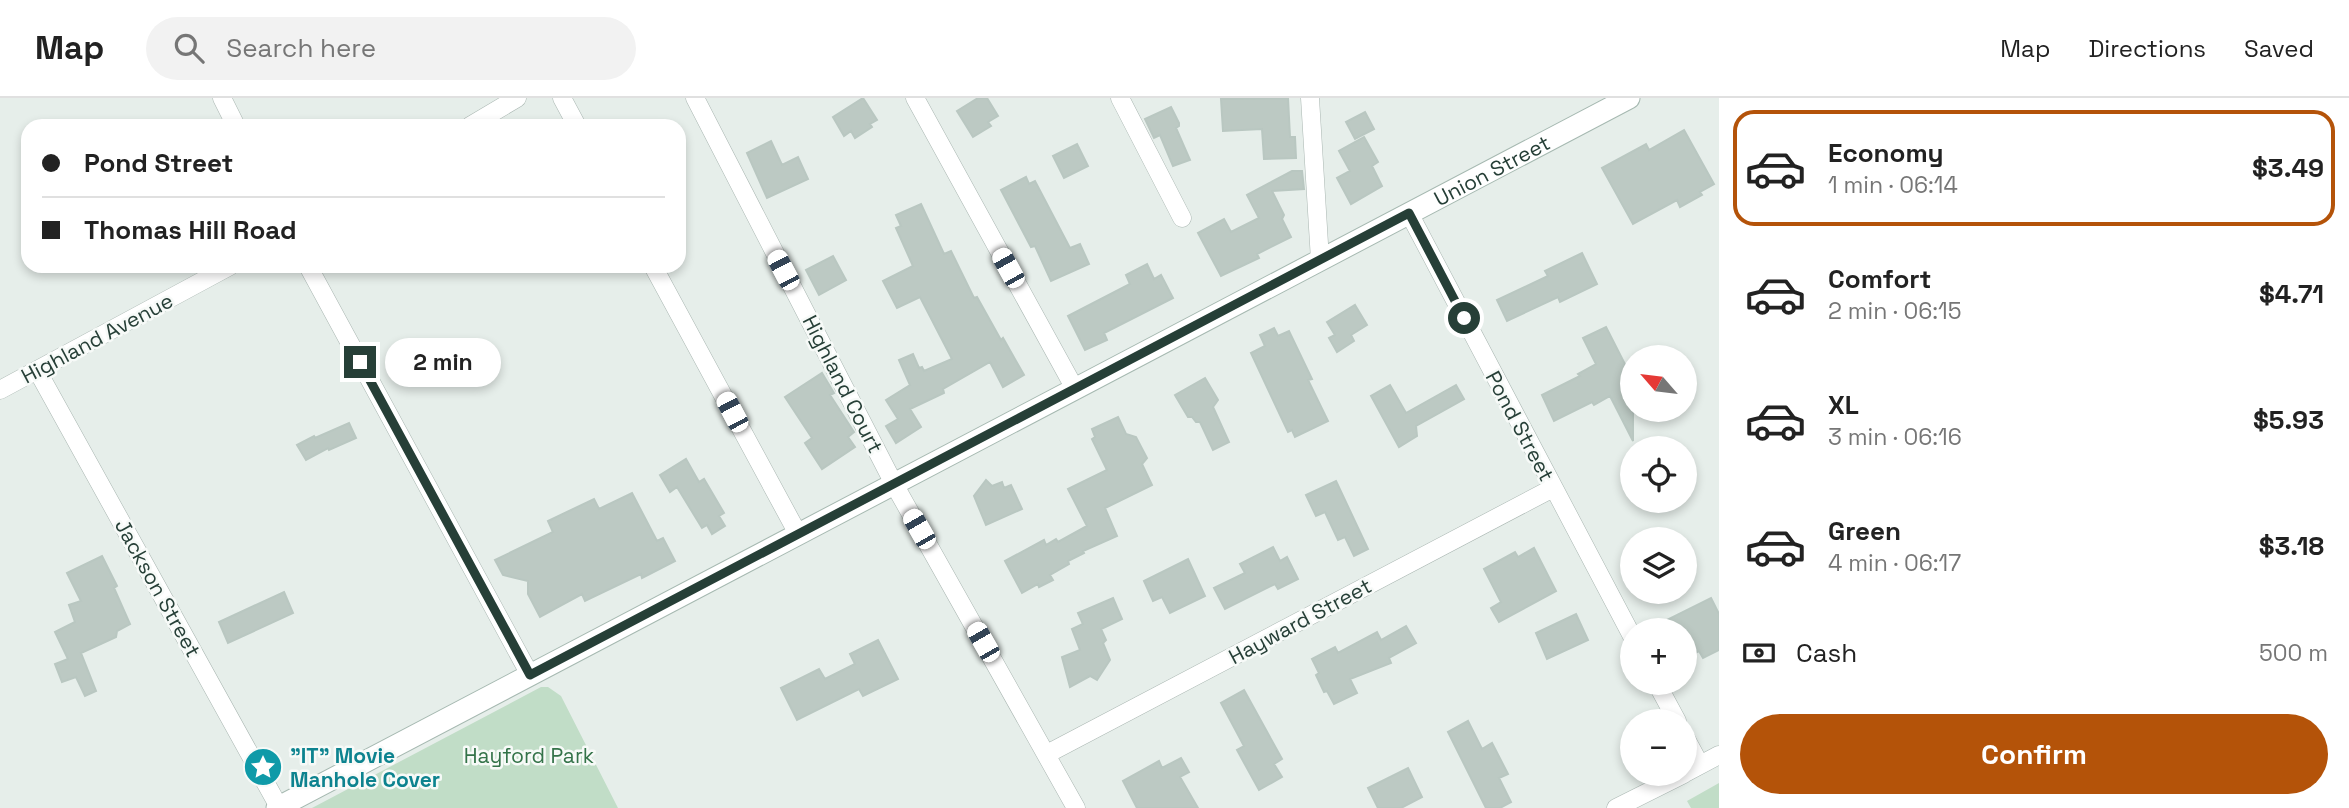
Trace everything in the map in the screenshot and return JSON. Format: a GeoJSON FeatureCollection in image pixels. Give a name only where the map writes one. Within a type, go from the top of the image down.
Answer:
{"type":"FeatureCollection","features":[{"type":"Feature","properties":{"kind":"main road","name":"Union Street"},"geometry":{"type":"LineString","coordinates":[[278,807],[1629,98]]}},
{"type":"Feature","properties":{"kind":"street"},"geometry":{"type":"LineString","coordinates":[[222,98],[232,119]]}},
{"type":"Feature","properties":{"kind":"street"},"geometry":{"type":"LineString","coordinates":[[482,119],[517,98]]}},
{"type":"Feature","properties":{"kind":"street"},"geometry":{"type":"LineString","coordinates":[[562,98],[573,119]]}},
{"type":"Feature","properties":{"kind":"street","name":"Highland Court"},"geometry":{"type":"LineString","coordinates":[[695,98],[894,484],[1076,808]]}},
{"type":"Feature","properties":{"kind":"street"},"geometry":{"type":"LineString","coordinates":[[915,98],[1075,389]]}},
{"type":"Feature","properties":{"kind":"street"},"geometry":{"type":"LineString","coordinates":[[1120,98],[1182,218]]}},
{"type":"Feature","properties":{"kind":"street"},"geometry":{"type":"LineString","coordinates":[[1310,98],[1320,260]]}},
{"type":"Feature","properties":{"kind":"street","name":"Pond Street"},"geometry":{"type":"LineString","coordinates":[[1409,213],[1622,618]]}},
{"type":"Feature","properties":{"kind":"street","name":"Highland Avenue"},"geometry":{"type":"LineString","coordinates":[[0,390],[217,273]]}},
{"type":"Feature","properties":{"kind":"street"},"geometry":{"type":"LineString","coordinates":[[313,273],[530,675]]}},
{"type":"Feature","properties":{"kind":"street"},"geometry":{"type":"LineString","coordinates":[[657,273],[798,534]]}},
{"type":"Feature","properties":{"kind":"street","name":"Jackson Street"},"geometry":{"type":"LineString","coordinates":[[37,370],[278,807]]}},
{"type":"Feature","properties":{"kind":"street","name":"Hayward Street"},"geometry":{"type":"LineString","coordinates":[[1047,754],[1553,488]]}},
{"type":"Feature","properties":{"kind":"street"},"geometry":{"type":"LineString","coordinates":[[1697,766],[1719,755]]}},
{"type":"Feature","properties":{"kind":"street"},"geometry":{"type":"LineString","coordinates":[[1616,808],[1659,786]]}},
{"type":"Feature","properties":{"kind":"green space","name":"Hayford Park"},"geometry":{"type":"Polygon","coordinates":[[[541,687],[548,687],[561,696],[618,808],[312,808],[541,687]]]}},
{"type":"Feature","properties":{"kind":"green space"},"geometry":{"type":"Polygon","coordinates":[[[1719,783],[1719,808],[1691,808],[1687,801],[1719,783]]]}},
{"type":"Feature","properties":{"kind":"building"},"geometry":{"type":"Polygon","coordinates":[[[863,98],[877,120],[870,124],[872,127],[855,138],[851,131],[844,136],[833,117],[863,98]]]}},
{"type":"Feature","properties":{"kind":"building"},"geometry":{"type":"Polygon","coordinates":[[[978,98],[987,98],[998,116],[988,122],[991,126],[973,137],[957,111],[978,98]]]}},
{"type":"Feature","properties":{"kind":"building"},"geometry":{"type":"Polygon","coordinates":[[[1288,98],[1290,137],[1295,137],[1296,158],[1264,159],[1262,129],[1223,131],[1221,99],[1288,98]]]}},
{"type":"Feature","properties":{"kind":"building"},"geometry":{"type":"Polygon","coordinates":[[[1171,107],[1179,123],[1176,128],[1190,160],[1173,166],[1160,135],[1154,138],[1145,119],[1171,107]]]}},
{"type":"Feature","properties":{"kind":"building"},"geometry":{"type":"Polygon","coordinates":[[[1365,112],[1374,129],[1355,139],[1346,122],[1365,112]]]}},
{"type":"Feature","properties":{"kind":"building"},"geometry":{"type":"Polygon","coordinates":[[[1684,130],[1714,184],[1700,192],[1702,195],[1680,207],[1677,200],[1633,224],[1602,168],[1646,144],[1649,150],[1684,130]]]}},
{"type":"Feature","properties":{"kind":"building"},"geometry":{"type":"Polygon","coordinates":[[[1364,137],[1378,162],[1372,166],[1382,186],[1351,204],[1337,178],[1350,171],[1339,151],[1364,137]]]}},
{"type":"Feature","properties":{"kind":"building"},"geometry":{"type":"Polygon","coordinates":[[[771,141],[782,165],[798,157],[808,179],[767,198],[747,153],[771,141]]]}},
{"type":"Feature","properties":{"kind":"building"},"geometry":{"type":"Polygon","coordinates":[[[1077,144],[1088,166],[1064,178],[1053,156],[1077,144]]]}},
{"type":"Feature","properties":{"kind":"building"},"geometry":{"type":"Polygon","coordinates":[[[1292,171],[1302,171],[1304,189],[1272,191],[1291,237],[1257,254],[1259,258],[1221,276],[1198,233],[1224,219],[1231,232],[1259,218],[1247,195],[1292,171]]]}},
{"type":"Feature","properties":{"kind":"building"},"geometry":{"type":"Polygon","coordinates":[[[1026,177],[1029,184],[1035,181],[1070,248],[1080,244],[1089,264],[1051,281],[1035,246],[1031,247],[1001,190],[1026,177]]]}},
{"type":"Feature","properties":{"kind":"building"},"geometry":{"type":"Polygon","coordinates":[[[921,204],[944,254],[951,251],[974,298],[977,297],[1024,375],[1003,387],[990,362],[943,389],[944,393],[910,409],[921,427],[896,443],[886,426],[898,419],[886,400],[910,385],[899,360],[913,354],[919,368],[922,367],[924,371],[952,359],[920,297],[897,308],[883,281],[913,266],[896,228],[901,226],[896,215],[921,204]]]}},
{"type":"Feature","properties":{"kind":"building"},"geometry":{"type":"Polygon","coordinates":[[[1582,253],[1597,284],[1560,302],[1558,297],[1507,321],[1497,300],[1548,276],[1545,271],[1582,253]]]}},
{"type":"Feature","properties":{"kind":"building"},"geometry":{"type":"Polygon","coordinates":[[[833,256],[846,280],[819,295],[806,270],[833,256]]]}},
{"type":"Feature","properties":{"kind":"building"},"geometry":{"type":"Polygon","coordinates":[[[1147,264],[1154,279],[1161,275],[1173,298],[1104,333],[1107,340],[1085,350],[1068,316],[1130,284],[1126,275],[1147,264]]]}},
{"type":"Feature","properties":{"kind":"building"},"geometry":{"type":"Polygon","coordinates":[[[1355,305],[1367,325],[1351,335],[1354,341],[1337,352],[1329,338],[1335,335],[1327,322],[1355,305]]]}},
{"type":"Feature","properties":{"kind":"building"},"geometry":{"type":"Polygon","coordinates":[[[1606,327],[1620,354],[1620,416],[1610,396],[1554,421],[1542,395],[1580,376],[1578,374],[1596,364],[1583,338],[1606,327]]]}},
{"type":"Feature","properties":{"kind":"building"},"geometry":{"type":"Polygon","coordinates":[[[1274,328],[1278,336],[1289,331],[1328,421],[1295,437],[1292,430],[1288,432],[1251,353],[1265,346],[1260,335],[1274,328]]]}},
{"type":"Feature","properties":{"kind":"building"},"geometry":{"type":"Polygon","coordinates":[[[822,373],[834,393],[830,395],[854,432],[848,437],[855,447],[822,469],[805,443],[812,438],[785,397],[822,373]]]}},
{"type":"Feature","properties":{"kind":"building"},"geometry":{"type":"Polygon","coordinates":[[[1205,378],[1218,400],[1213,407],[1229,442],[1213,450],[1200,422],[1188,417],[1175,395],[1205,378]]]}},
{"type":"Feature","properties":{"kind":"building"},"geometry":{"type":"Polygon","coordinates":[[[1390,385],[1406,413],[1456,385],[1464,399],[1416,426],[1417,436],[1399,447],[1371,396],[1390,385]]]}},
{"type":"Feature","properties":{"kind":"building"},"geometry":{"type":"Polygon","coordinates":[[[1118,417],[1126,434],[1136,437],[1147,458],[1142,464],[1152,485],[1105,508],[1117,536],[1068,561],[1069,564],[1050,575],[1053,580],[1039,587],[1038,584],[1022,593],[1005,561],[1044,540],[1046,545],[1056,539],[1058,542],[1087,526],[1068,489],[1107,470],[1092,439],[1095,437],[1092,429],[1118,417]]]}},
{"type":"Feature","properties":{"kind":"building"},"geometry":{"type":"Polygon","coordinates":[[[1623,422],[1633,422],[1633,436],[1623,422]]]}},
{"type":"Feature","properties":{"kind":"building"},"geometry":{"type":"Polygon","coordinates":[[[349,423],[356,438],[329,450],[328,448],[306,460],[297,445],[349,423]]]}},
{"type":"Feature","properties":{"kind":"building"},"geometry":{"type":"Polygon","coordinates":[[[686,459],[699,482],[704,479],[724,513],[719,516],[725,526],[712,534],[707,525],[702,528],[677,487],[670,492],[660,475],[686,459]]]}},
{"type":"Feature","properties":{"kind":"building"},"geometry":{"type":"Polygon","coordinates":[[[986,480],[992,486],[1002,482],[1004,488],[1011,485],[1022,509],[986,525],[974,496],[986,480]]]}},
{"type":"Feature","properties":{"kind":"building"},"geometry":{"type":"Polygon","coordinates":[[[1336,481],[1368,549],[1354,556],[1345,537],[1338,540],[1325,512],[1316,516],[1306,495],[1336,481]]]}},
{"type":"Feature","properties":{"kind":"building"},"geometry":{"type":"Polygon","coordinates":[[[632,493],[657,541],[663,538],[675,561],[642,578],[641,574],[585,601],[582,594],[540,617],[528,594],[528,581],[503,575],[495,560],[553,532],[548,521],[594,499],[599,509],[632,493]]]}},
{"type":"Feature","properties":{"kind":"building"},"geometry":{"type":"Polygon","coordinates":[[[1273,547],[1280,561],[1287,557],[1298,579],[1278,589],[1275,584],[1225,609],[1214,588],[1245,573],[1240,564],[1273,547]]]}},
{"type":"Feature","properties":{"kind":"building"},"geometry":{"type":"Polygon","coordinates":[[[1534,548],[1556,591],[1499,622],[1491,608],[1501,602],[1484,569],[1515,552],[1518,557],[1534,548]]]}},
{"type":"Feature","properties":{"kind":"building"},"geometry":{"type":"Polygon","coordinates":[[[102,556],[117,586],[114,588],[130,624],[117,631],[116,637],[81,653],[96,691],[85,696],[76,677],[62,682],[55,664],[68,659],[55,632],[75,622],[69,605],[81,601],[67,573],[102,556]]]}},
{"type":"Feature","properties":{"kind":"building"},"geometry":{"type":"Polygon","coordinates":[[[1188,559],[1205,596],[1170,613],[1162,597],[1153,601],[1144,581],[1188,559]]]}},
{"type":"Feature","properties":{"kind":"building"},"geometry":{"type":"Polygon","coordinates":[[[284,592],[293,613],[228,643],[219,622],[284,592]]]}},
{"type":"Feature","properties":{"kind":"building"},"geometry":{"type":"Polygon","coordinates":[[[1113,598],[1122,619],[1101,629],[1110,660],[1097,680],[1090,676],[1070,687],[1062,657],[1080,650],[1072,629],[1083,624],[1078,613],[1113,598]]]}},
{"type":"Feature","properties":{"kind":"building"},"geometry":{"type":"Polygon","coordinates":[[[1711,598],[1719,614],[1719,650],[1703,658],[1699,651],[1697,652],[1697,618],[1671,618],[1711,598]]]}},
{"type":"Feature","properties":{"kind":"building"},"geometry":{"type":"Polygon","coordinates":[[[1576,614],[1588,640],[1547,659],[1536,633],[1576,614]]]}},
{"type":"Feature","properties":{"kind":"building"},"geometry":{"type":"Polygon","coordinates":[[[1406,626],[1416,643],[1389,658],[1391,663],[1350,679],[1357,693],[1334,704],[1327,691],[1324,692],[1312,659],[1335,647],[1338,653],[1377,632],[1381,640],[1406,626]]]}},
{"type":"Feature","properties":{"kind":"building"},"geometry":{"type":"Polygon","coordinates":[[[878,640],[898,679],[863,696],[859,689],[797,720],[781,688],[819,669],[825,679],[855,664],[850,654],[878,640]]]}},
{"type":"Feature","properties":{"kind":"building"},"geometry":{"type":"Polygon","coordinates":[[[1244,690],[1282,759],[1274,764],[1282,777],[1259,790],[1237,750],[1244,746],[1221,703],[1244,690]]]}},
{"type":"Feature","properties":{"kind":"building"},"geometry":{"type":"Polygon","coordinates":[[[1468,721],[1482,749],[1492,743],[1508,774],[1499,778],[1511,802],[1500,808],[1486,808],[1448,732],[1468,721]]]}},
{"type":"Feature","properties":{"kind":"building"},"geometry":{"type":"Polygon","coordinates":[[[1181,758],[1189,772],[1180,777],[1198,808],[1137,808],[1123,781],[1159,761],[1162,768],[1181,758]]]}},
{"type":"Feature","properties":{"kind":"building"},"geometry":{"type":"Polygon","coordinates":[[[1408,768],[1422,797],[1401,808],[1378,808],[1368,788],[1408,768]]]}},
{"type":"Feature","properties":{"kind":"place","name":"\"IT\" Movie Manhole Cover"},"geometry":{"type":"Point","coordinates":[263,767]}},
{"type":"Feature","properties":{"kind":"route"},"geometry":{"type":"LineString","coordinates":[[360,362],[530,675],[1409,213],[1464,318]]}}]}
